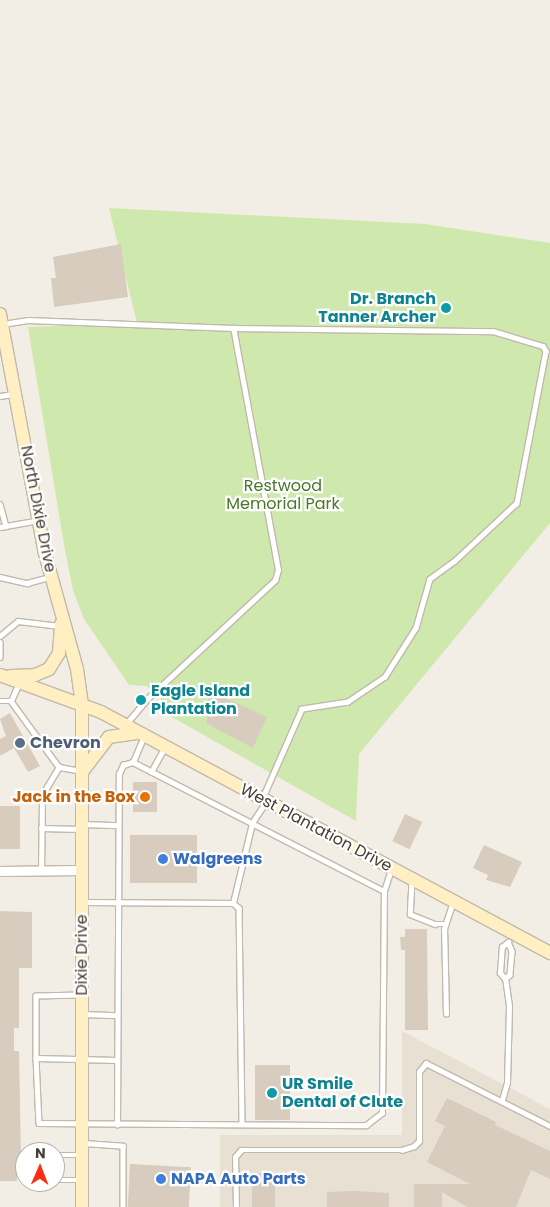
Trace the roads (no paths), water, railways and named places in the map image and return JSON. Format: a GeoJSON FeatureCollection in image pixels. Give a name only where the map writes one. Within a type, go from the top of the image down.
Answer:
{"type":"FeatureCollection","features":[{"type":"Feature","properties":{"kind":"main road","name":"North Dixie Drive"},"geometry":{"type":"LineString","coordinates":[[1,319],[50,576],[61,623],[75,662],[82,704]]}},
{"type":"Feature","properties":{"kind":"main road"},"geometry":{"type":"LineString","coordinates":[[2,676],[35,675],[49,669],[59,653],[61,623]]}},
{"type":"Feature","properties":{"kind":"main road","name":"West Plantation Drive"},"geometry":{"type":"LineString","coordinates":[[2,676],[82,704],[125,725],[454,901],[510,937],[550,953]]}},
{"type":"Feature","properties":{"kind":"main road","name":"Dixie Drive"},"geometry":{"type":"LineString","coordinates":[[82,704],[82,1207]]}},
{"type":"Feature","properties":{"kind":"main road"},"geometry":{"type":"LineString","coordinates":[[82,772],[109,737],[141,734]]}},
{"type":"Feature","properties":{"kind":"street"},"geometry":{"type":"LineString","coordinates":[[0,871],[82,870]]}},
{"type":"Feature","properties":{"kind":"lane"},"geometry":{"type":"LineString","coordinates":[[1,319],[233,328],[493,331],[543,346],[546,351],[516,503],[455,562],[430,579],[416,628],[385,677],[348,702],[302,709],[264,801],[252,823],[233,903]]}},
{"type":"Feature","properties":{"kind":"lane"},"geometry":{"type":"LineString","coordinates":[[125,725],[145,701],[276,580],[278,570],[233,328]]}},
{"type":"Feature","properties":{"kind":"lane"},"geometry":{"type":"LineString","coordinates":[[0,396],[16,394]]}},
{"type":"Feature","properties":{"kind":"lane"},"geometry":{"type":"LineString","coordinates":[[0,504],[6,526]]}},
{"type":"Feature","properties":{"kind":"lane"},"geometry":{"type":"LineString","coordinates":[[0,527],[39,520]]}},
{"type":"Feature","properties":{"kind":"lane"},"geometry":{"type":"LineString","coordinates":[[0,577],[27,582],[50,576]]}},
{"type":"Feature","properties":{"kind":"lane"},"geometry":{"type":"LineString","coordinates":[[0,636],[18,621],[61,623]]}},
{"type":"Feature","properties":{"kind":"lane"},"geometry":{"type":"LineString","coordinates":[[0,642],[0,657]]}},
{"type":"Feature","properties":{"kind":"lane"},"geometry":{"type":"LineString","coordinates":[[11,702],[19,682]]}},
{"type":"Feature","properties":{"kind":"lane"},"geometry":{"type":"LineString","coordinates":[[0,701],[11,702],[59,768],[82,772]]}},
{"type":"Feature","properties":{"kind":"lane"},"geometry":{"type":"LineString","coordinates":[[133,762],[141,734]]}},
{"type":"Feature","properties":{"kind":"lane"},"geometry":{"type":"LineString","coordinates":[[151,772],[165,747]]}},
{"type":"Feature","properties":{"kind":"lane"},"geometry":{"type":"LineString","coordinates":[[117,1125],[118,825],[119,774],[123,765],[133,762],[384,891]]}},
{"type":"Feature","properties":{"kind":"lane"},"geometry":{"type":"LineString","coordinates":[[41,871],[42,795],[59,768]]}},
{"type":"Feature","properties":{"kind":"lane"},"geometry":{"type":"LineString","coordinates":[[41,828],[118,825]]}},
{"type":"Feature","properties":{"kind":"lane"},"geometry":{"type":"LineString","coordinates":[[82,994],[36,996],[39,1123],[82,1125],[242,1123],[366,1125],[382,1112],[384,891],[392,869]]}},
{"type":"Feature","properties":{"kind":"lane"},"geometry":{"type":"LineString","coordinates":[[412,880],[410,914],[445,924]]}},
{"type":"Feature","properties":{"kind":"lane"},"geometry":{"type":"LineString","coordinates":[[446,1014],[445,924],[454,901]]}},
{"type":"Feature","properties":{"kind":"lane"},"geometry":{"type":"LineString","coordinates":[[82,902],[233,903],[239,908],[242,1123]]}},
{"type":"Feature","properties":{"kind":"lane"},"geometry":{"type":"LineString","coordinates":[[505,979],[510,975],[512,951],[510,937]]}},
{"type":"Feature","properties":{"kind":"lane"},"geometry":{"type":"LineString","coordinates":[[502,1100],[507,1083],[508,1061],[505,979],[500,973],[502,947],[510,937]]}},
{"type":"Feature","properties":{"kind":"lane"},"geometry":{"type":"LineString","coordinates":[[82,1014],[117,1015]]}},
{"type":"Feature","properties":{"kind":"lane"},"geometry":{"type":"LineString","coordinates":[[36,1058],[117,1060]]}},
{"type":"Feature","properties":{"kind":"lane"},"geometry":{"type":"LineString","coordinates":[[236,1207],[235,1157],[241,1150],[402,1150],[414,1146],[419,1141],[419,1072],[421,1065],[426,1063],[550,1126]]}},
{"type":"Feature","properties":{"kind":"lane"},"geometry":{"type":"LineString","coordinates":[[65,1153],[82,1149],[123,1146],[123,1207]]}},
{"type":"Feature","properties":{"kind":"lane"},"geometry":{"type":"LineString","coordinates":[[65,1180],[82,1180]]}},
{"type":"Feature","properties":{"kind":"place","name":"Dr. Branch Tanner Archer"},"geometry":{"type":"Point","coordinates":[446,308]}},
{"type":"Feature","properties":{"kind":"place","name":"Eagle Island Plantation"},"geometry":{"type":"Point","coordinates":[141,700]}},
{"type":"Feature","properties":{"kind":"place","name":"Chevron"},"geometry":{"type":"Point","coordinates":[20,743]}},
{"type":"Feature","properties":{"kind":"place","name":"Jack in the Box"},"geometry":{"type":"Point","coordinates":[145,797]}},
{"type":"Feature","properties":{"kind":"place","name":"Walgreens"},"geometry":{"type":"Point","coordinates":[163,859]}},
{"type":"Feature","properties":{"kind":"place","name":"UR Smile Dental of Clute"},"geometry":{"type":"Point","coordinates":[272,1093]}},
{"type":"Feature","properties":{"kind":"place","name":"NAPA Auto Parts"},"geometry":{"type":"Point","coordinates":[161,1179]}},
{"type":"Feature","properties":{"kind":"park label","name":"Restwood Memorial Park"},"geometry":{"type":"Point","coordinates":[283,495]}}]}
